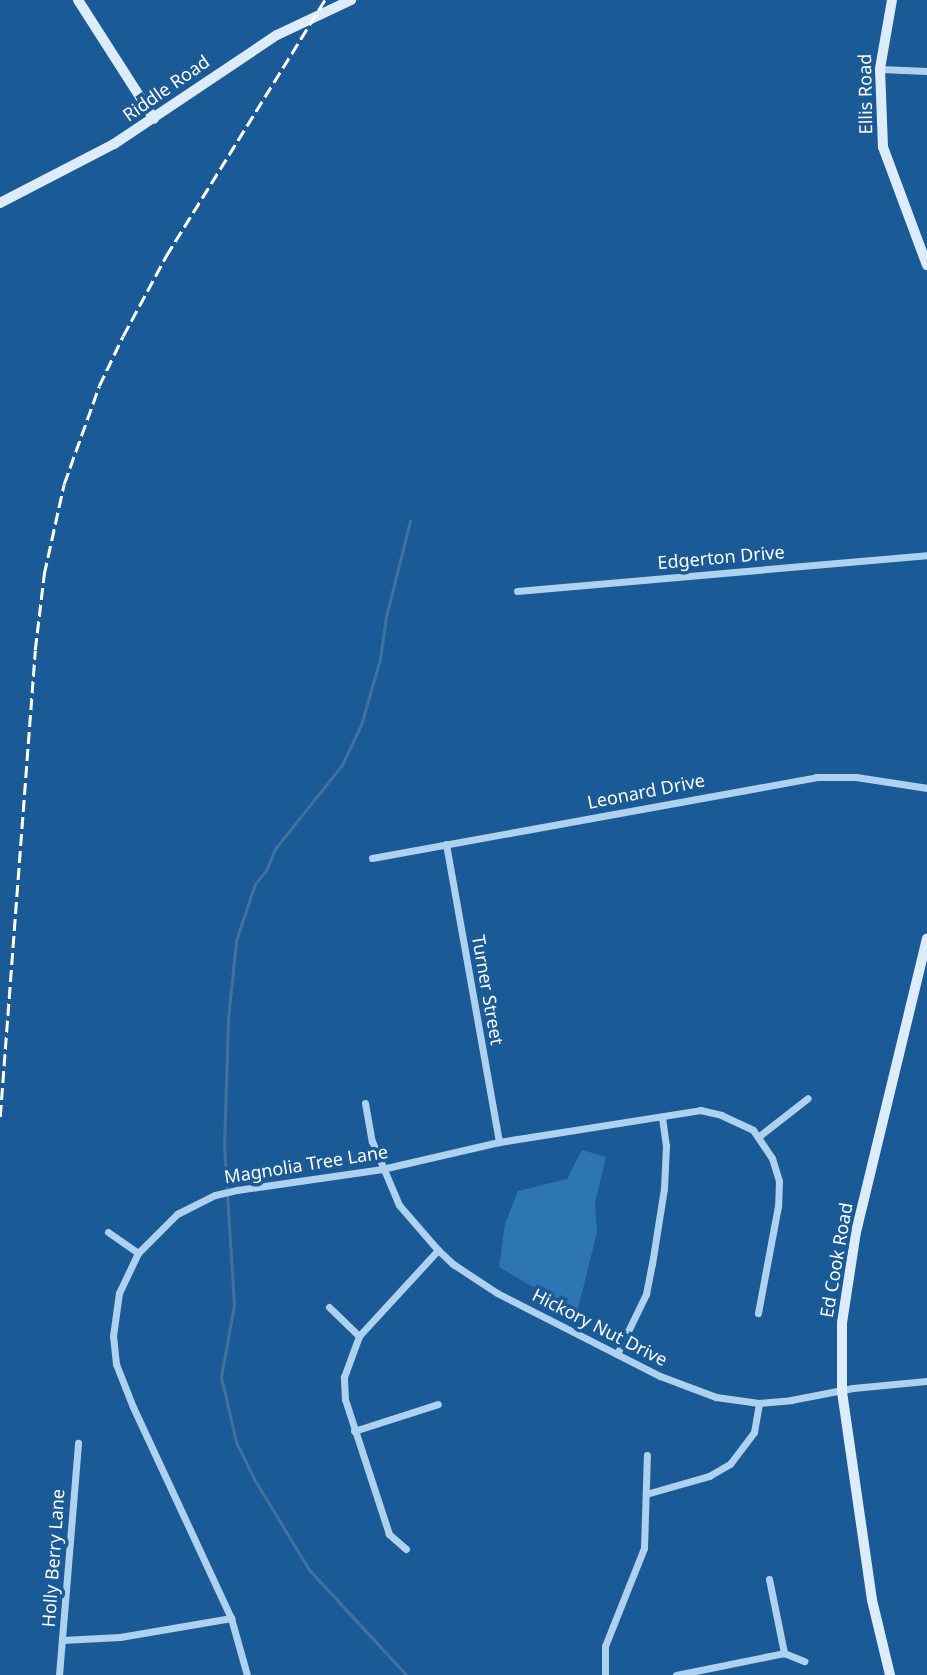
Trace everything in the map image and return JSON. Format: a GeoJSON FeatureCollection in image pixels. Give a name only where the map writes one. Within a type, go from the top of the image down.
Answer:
{"type":"FeatureCollection","features":[{"type":"Feature","properties":{"kind":"street"},"geometry":{"type":"LineString","coordinates":[[78,0],[154,119]]}},
{"type":"Feature","properties":{"kind":"street","name":"Riddle Road"},"geometry":{"type":"LineString","coordinates":[[0,203],[67,170],[154,119],[277,35],[351,0]]}},
{"type":"Feature","properties":{"kind":"street","name":"Ellis Road"},"geometry":{"type":"LineString","coordinates":[[892,0],[880,69],[883,147],[927,265]]}},
{"type":"Feature","properties":{"kind":"street"},"geometry":{"type":"LineString","coordinates":[[880,69],[927,71]]}},
{"type":"Feature","properties":{"kind":"street","name":"Edgerton Drive"},"geometry":{"type":"LineString","coordinates":[[517,591],[927,555]]}},
{"type":"Feature","properties":{"kind":"street","name":"Leonard Drive"},"geometry":{"type":"LineString","coordinates":[[372,858],[816,777],[856,777],[927,788]]}},
{"type":"Feature","properties":{"kind":"street","name":"Turner Street"},"geometry":{"type":"LineString","coordinates":[[446,844],[499,1142]]}},
{"type":"Feature","properties":{"kind":"street","name":"Ed Cook Road"},"geometry":{"type":"LineString","coordinates":[[890,1675],[872,1600],[842,1392],[844,1300],[856,1233],[927,938]]}},
{"type":"Feature","properties":{"kind":"street"},"geometry":{"type":"LineString","coordinates":[[758,1137],[808,1098]]}},
{"type":"Feature","properties":{"kind":"street","name":"Hickory Nut Drive"},"geometry":{"type":"LineString","coordinates":[[365,1103],[382,1169],[398,1205],[453,1264],[498,1293],[660,1376],[716,1397],[759,1403],[842,1392],[853,1388],[927,1381]]}},
{"type":"Feature","properties":{"kind":"street","name":"Magnolia Tree Lane"},"geometry":{"type":"LineString","coordinates":[[247,1675],[231,1618],[116,1364],[114,1316],[119,1293],[138,1253],[156,1232],[177,1214],[215,1195],[382,1169],[499,1142],[700,1110],[721,1115],[753,1130],[772,1158],[779,1181],[778,1206],[758,1313]]}},
{"type":"Feature","properties":{"kind":"street"},"geometry":{"type":"LineString","coordinates":[[617,1354],[642,1304],[652,1264],[664,1188],[666,1146],[662,1117]]}},
{"type":"Feature","properties":{"kind":"street"},"geometry":{"type":"LineString","coordinates":[[108,1232],[138,1253]]}},
{"type":"Feature","properties":{"kind":"street"},"geometry":{"type":"LineString","coordinates":[[406,1549],[389,1534],[345,1399],[344,1377],[359,1336],[438,1250]]}},
{"type":"Feature","properties":{"kind":"street"},"geometry":{"type":"LineString","coordinates":[[329,1307],[359,1336]]}},
{"type":"Feature","properties":{"kind":"street"},"geometry":{"type":"LineString","coordinates":[[646,1494],[709,1476],[730,1464],[754,1432],[759,1403]]}},
{"type":"Feature","properties":{"kind":"street"},"geometry":{"type":"LineString","coordinates":[[354,1430],[438,1404]]}},
{"type":"Feature","properties":{"kind":"street","name":"Holly Berry Lane"},"geometry":{"type":"LineString","coordinates":[[59,1675],[78,1443]]}},
{"type":"Feature","properties":{"kind":"street"},"geometry":{"type":"LineString","coordinates":[[605,1675],[605,1646],[644,1548],[647,1455]]}},
{"type":"Feature","properties":{"kind":"street"},"geometry":{"type":"LineString","coordinates":[[769,1579],[784,1654]]}},
{"type":"Feature","properties":{"kind":"street"},"geometry":{"type":"LineString","coordinates":[[62,1640],[110,1639],[231,1618]]}},
{"type":"Feature","properties":{"kind":"street"},"geometry":{"type":"LineString","coordinates":[[676,1675],[784,1654],[804,1661]]}},
{"type":"Feature","properties":{"kind":"shaded area"},"geometry":{"type":"Polygon","coordinates":[[[582,1150],[606,1157],[595,1203],[597,1232],[577,1313],[499,1267],[505,1224],[518,1191],[567,1179],[582,1150]]]}},
{"type":"Feature","properties":{"kind":"waterway"},"geometry":{"type":"LineString","coordinates":[[406,1675],[309,1570],[255,1481],[236,1442],[221,1377],[234,1305],[224,1148],[228,1019],[236,941],[255,884],[266,871],[275,849],[342,765],[361,725],[380,659],[386,617],[410,521]]}},
{"type":"Feature","properties":{"kind":"railway"},"geometry":{"type":"LineString","coordinates":[[0,1117],[35,650],[44,574],[64,484],[99,386],[166,256],[325,0]]}}]}
